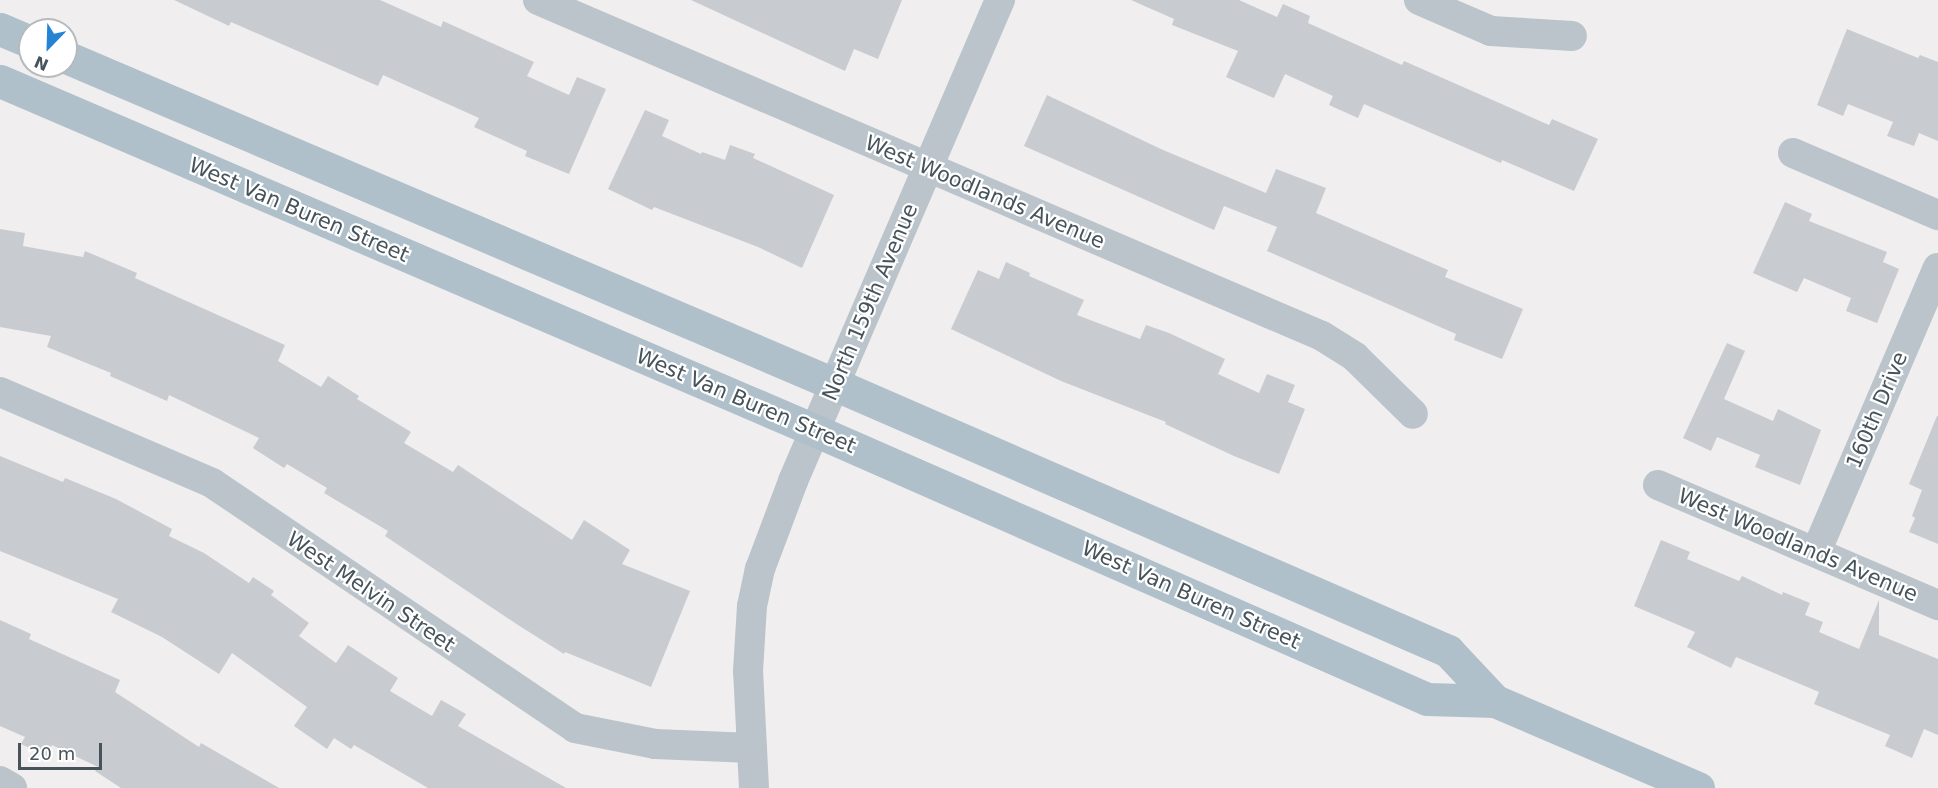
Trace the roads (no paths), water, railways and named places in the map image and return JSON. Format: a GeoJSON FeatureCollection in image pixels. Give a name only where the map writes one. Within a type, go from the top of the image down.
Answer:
{"type":"FeatureCollection","features":[{"type":"Feature","properties":{"kind":"main road"},"geometry":{"type":"LineString","coordinates":[[0,29],[18,37]]}},
{"type":"Feature","properties":{"kind":"main road","name":"West Van Buren Street"},"geometry":{"type":"LineString","coordinates":[[78,62],[834,384],[1448,651],[1495,701]]}},
{"type":"Feature","properties":{"kind":"main road","name":"West Van Buren Street"},"geometry":{"type":"LineString","coordinates":[[0,81],[814,430],[1427,699],[1495,701],[1698,788]]}},
{"type":"Feature","properties":{"kind":"street","name":"West Woodlands Avenue"},"geometry":{"type":"LineString","coordinates":[[538,0],[1322,336],[1355,357],[1413,414]]}},
{"type":"Feature","properties":{"kind":"street","name":"North 159th Avenue"},"geometry":{"type":"LineString","coordinates":[[754,788],[748,671],[752,606],[770,538],[814,430],[1000,0]]}},
{"type":"Feature","properties":{"kind":"street"},"geometry":{"type":"LineString","coordinates":[[1419,0],[1491,31],[1572,36]]}},
{"type":"Feature","properties":{"kind":"street"},"geometry":{"type":"LineString","coordinates":[[1793,153],[1938,215]]}},
{"type":"Feature","properties":{"kind":"street","name":"160th Drive"},"geometry":{"type":"LineString","coordinates":[[1816,552],[1938,268]]}},
{"type":"Feature","properties":{"kind":"street","name":"West Melvin Street"},"geometry":{"type":"LineString","coordinates":[[0,392],[212,483],[575,728],[655,744],[752,748]]}},
{"type":"Feature","properties":{"kind":"street","name":"West Woodlands Avenue"},"geometry":{"type":"LineString","coordinates":[[1658,484],[1938,605]]}},
{"type":"Feature","properties":{"kind":"street"},"geometry":{"type":"LineString","coordinates":[[0,781],[12,788]]}}]}
